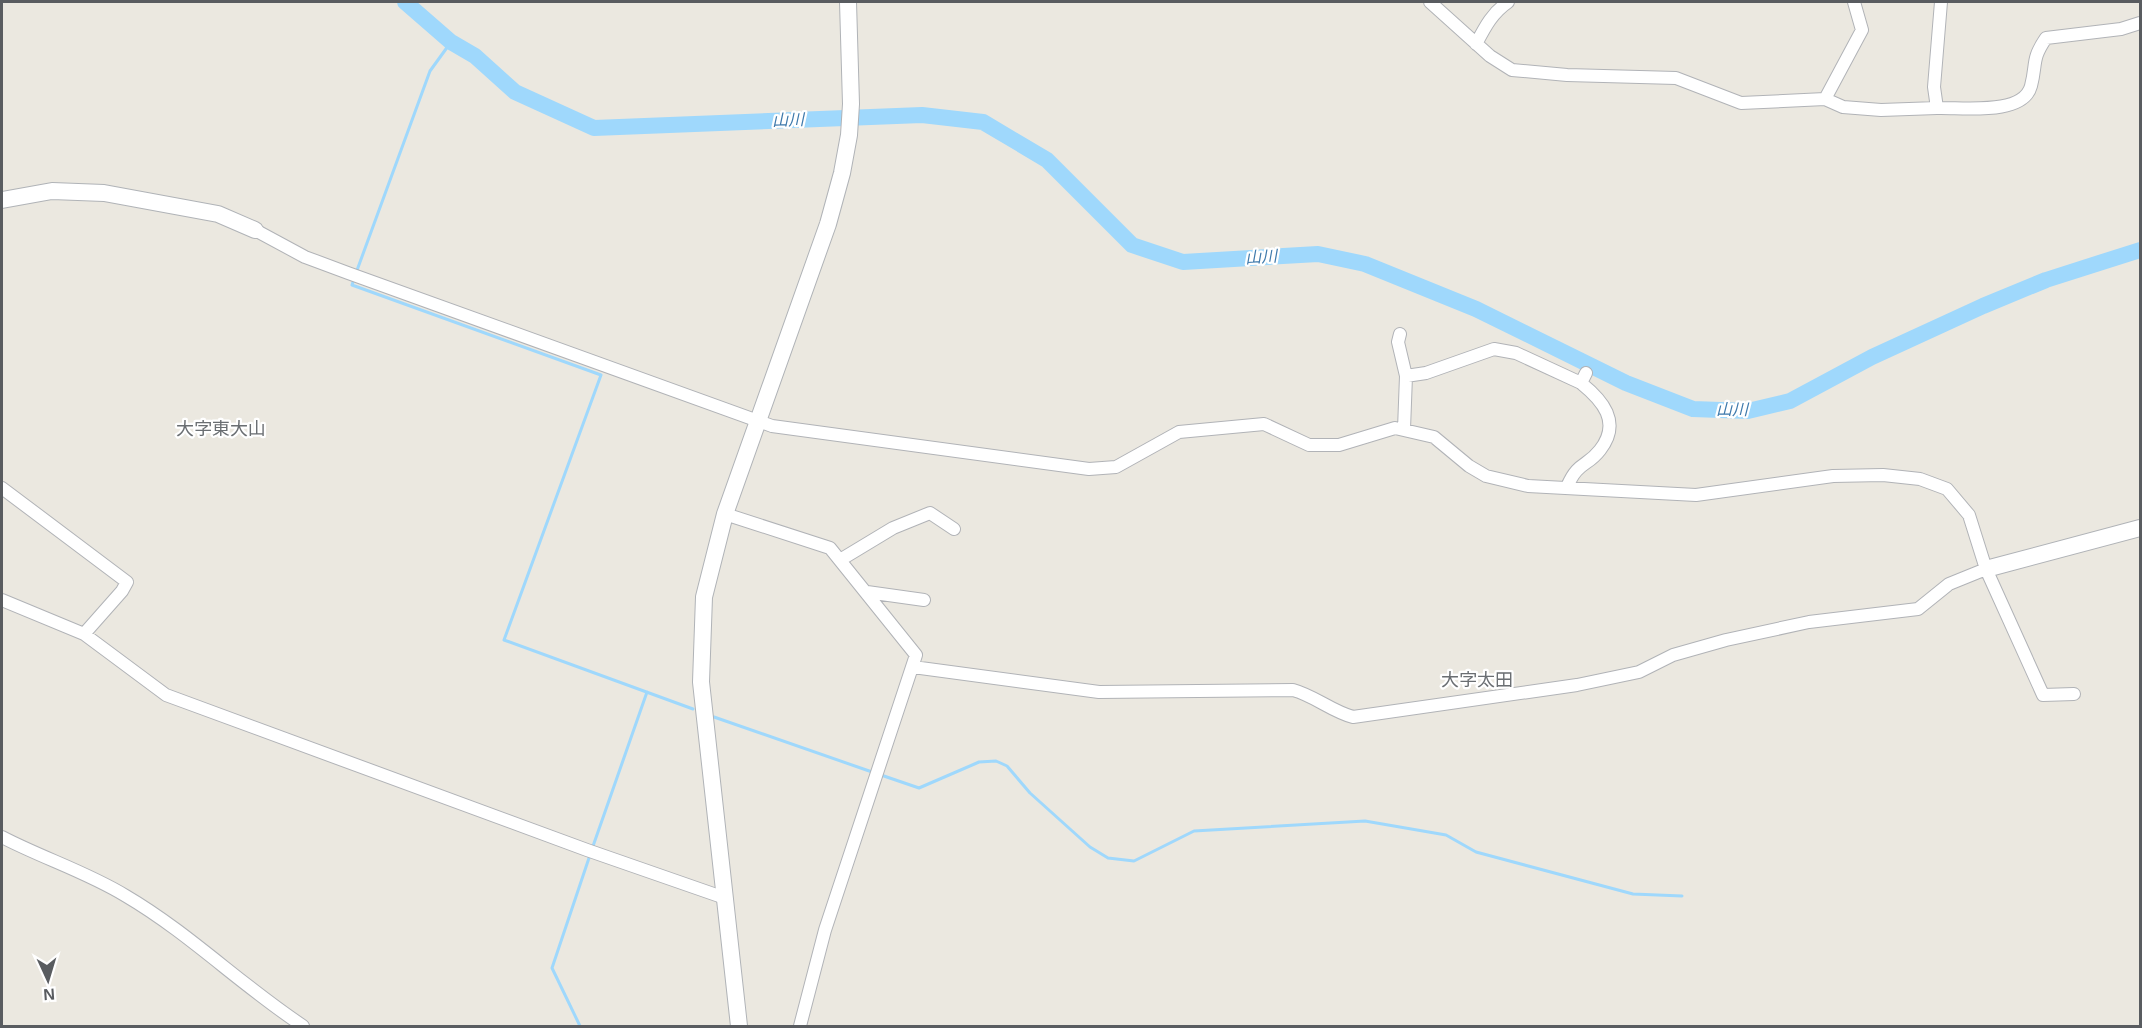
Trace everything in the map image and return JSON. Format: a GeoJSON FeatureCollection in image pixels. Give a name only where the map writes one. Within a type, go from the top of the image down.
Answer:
{"type":"FeatureCollection","features":[{"type":"Feature","properties":{"kind":"street"},"geometry":{"type":"LineString","coordinates":[[739,1026],[700,682],[704,597],[725,514],[828,224],[849,135],[851,104],[848,2]]}},
{"type":"Feature","properties":{"kind":"street"},"geometry":{"type":"LineString","coordinates":[[1430,2],[1504,66],[1523,72],[1676,78],[1741,103],[1825,99],[1843,107],[1881,110],[2006,106],[2021,102],[2031,88],[2035,54],[2046,38],[2121,29],[2140,23]]}},
{"type":"Feature","properties":{"kind":"street"},"geometry":{"type":"LineString","coordinates":[[1476,44],[1487,23],[1508,2]]}},
{"type":"Feature","properties":{"kind":"street"},"geometry":{"type":"LineString","coordinates":[[1825,99],[1862,30],[1854,2]]}},
{"type":"Feature","properties":{"kind":"street"},"geometry":{"type":"LineString","coordinates":[[1937,108],[1934,87],[1942,15],[1941,2]]}},
{"type":"Feature","properties":{"kind":"street"},"geometry":{"type":"LineString","coordinates":[[2,200],[52,191],[104,193],[218,214],[255,230],[305,257],[772,426],[1089,469],[1116,467],[1179,432],[1264,424],[1309,445],[1339,445],[1395,428],[1404,429],[1434,438],[1469,466],[1486,476],[1528,486],[1696,495],[1833,476],[1883,474],[1920,479],[1947,489],[1957,498],[1969,515],[1986,569],[2043,695],[2074,694]]}},
{"type":"Feature","properties":{"kind":"street"},"geometry":{"type":"LineString","coordinates":[[1400,334],[1398,342],[1406,376],[1404,429]]}},
{"type":"Feature","properties":{"kind":"street"},"geometry":{"type":"LineString","coordinates":[[1406,376],[1426,373],[1494,349],[1516,353],[1583,378],[1607,409],[1609,430],[1600,450],[1574,471],[1567,488]]}},
{"type":"Feature","properties":{"kind":"street"},"geometry":{"type":"LineString","coordinates":[[2,488],[126,582],[122,591],[84,634]]}},
{"type":"Feature","properties":{"kind":"street"},"geometry":{"type":"LineString","coordinates":[[840,560],[893,528],[930,513],[954,529]]}},
{"type":"Feature","properties":{"kind":"street"},"geometry":{"type":"LineString","coordinates":[[725,514],[830,549],[916,655],[825,930],[800,1026]]}},
{"type":"Feature","properties":{"kind":"street"},"geometry":{"type":"LineString","coordinates":[[913,667],[1099,692],[1293,690],[1308,694],[1332,711],[1353,717],[1577,686],[1639,672],[1673,655],[1726,640],[1809,622],[1918,609],[1949,584],[1986,569],[2140,528]]}},
{"type":"Feature","properties":{"kind":"street"},"geometry":{"type":"LineString","coordinates":[[867,592],[924,600]]}},
{"type":"Feature","properties":{"kind":"street"},"geometry":{"type":"LineString","coordinates":[[2,600],[84,634],[166,695],[576,846],[725,898]]}},
{"type":"Feature","properties":{"kind":"street"},"geometry":{"type":"LineString","coordinates":[[2,837],[125,895],[169,924],[211,959],[303,1026]]}},
{"type":"Feature","properties":{"kind":"waterway","name":"山川"},"geometry":{"type":"LineString","coordinates":[[405,2],[451,42],[475,56],[515,92],[594,128],[922,115],[983,122],[1047,160],[1132,245],[1183,262],[1318,254],[1365,264],[1476,309],[1626,383],[1693,409],[1748,411],[1790,401],[1872,357],[1983,306],[2046,280],[2140,250]]}},
{"type":"Feature","properties":{"kind":"waterway"},"geometry":{"type":"LineString","coordinates":[[356,273],[430,71],[451,42]]}},
{"type":"Feature","properties":{"kind":"waterway"},"geometry":{"type":"LineString","coordinates":[[354,279],[352,285],[601,375],[504,640],[693,709]]}},
{"type":"Feature","properties":{"kind":"waterway"},"geometry":{"type":"LineString","coordinates":[[592,849],[647,692]]}},
{"type":"Feature","properties":{"kind":"waterway"},"geometry":{"type":"LineString","coordinates":[[714,717],[875,773]]}},
{"type":"Feature","properties":{"kind":"waterway"},"geometry":{"type":"LineString","coordinates":[[881,775],[919,788],[979,762],[996,761],[1007,766],[1030,793],[1090,847],[1108,858],[1134,861],[1194,831],[1365,821],[1446,835],[1476,852],[1633,894],[1682,896]]}},
{"type":"Feature","properties":{"kind":"waterway"},"geometry":{"type":"LineString","coordinates":[[580,1026],[552,968],[590,855]]}},
{"type":"Feature","properties":{"kind":"district","name":"大字東大山"},"geometry":{"type":"Point","coordinates":[221,429]}},
{"type":"Feature","properties":{"kind":"district","name":"大字太田"},"geometry":{"type":"Point","coordinates":[1477,680]}}]}
